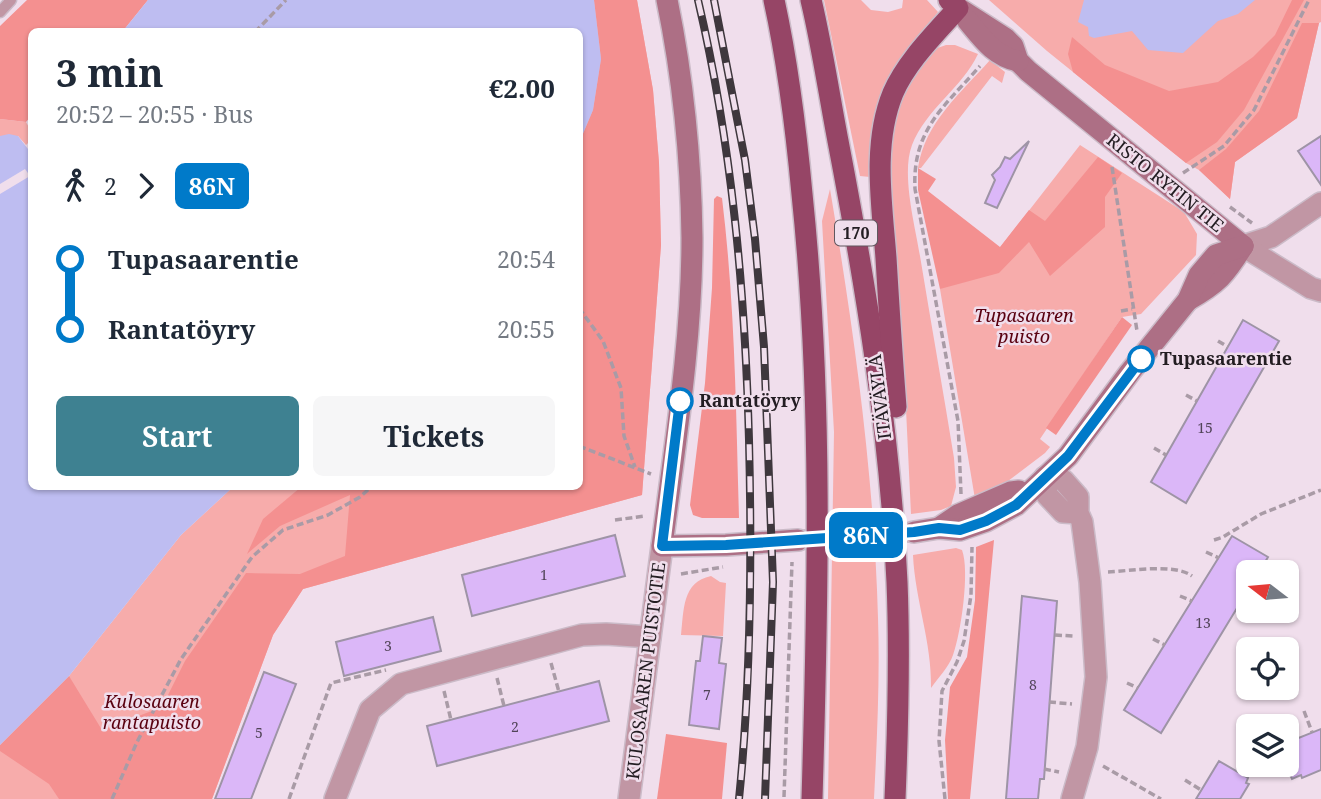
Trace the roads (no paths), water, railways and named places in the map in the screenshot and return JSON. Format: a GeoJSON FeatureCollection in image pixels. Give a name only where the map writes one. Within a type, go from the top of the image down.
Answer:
{"type":"FeatureCollection","features":[{"type":"Feature","properties":{"kind":"highway"},"geometry":{"type":"LineString","coordinates":[[774,0],[793,107],[809,262],[816,377],[812,799]]}},
{"type":"Feature","properties":{"kind":"highway","name":"ITÄVÄYLÄ"},"geometry":{"type":"LineString","coordinates":[[811,0],[862,263],[889,469],[897,582],[900,681],[895,799]]}},
{"type":"Feature","properties":{"kind":"highway"},"geometry":{"type":"LineString","coordinates":[[889,469],[897,426],[882,206],[882,143],[887,110],[894,91],[922,48],[957,3]]}},
{"type":"Feature","properties":{"kind":"main road","name":"KULOSAAREN PUISTOTIE"},"geometry":{"type":"LineString","coordinates":[[662,546],[684,372],[692,239],[687,140],[679,69],[667,0]]}},
{"type":"Feature","properties":{"kind":"main road","name":"RISTO RYTIN TIE"},"geometry":{"type":"LineString","coordinates":[[957,3],[1005,38],[1013,46],[1018,61],[1243,246]]}},
{"type":"Feature","properties":{"kind":"main road"},"geometry":{"type":"LineString","coordinates":[[914,532],[939,528],[958,515],[1038,483],[1068,456],[1188,300],[1199,275],[1216,255],[1243,246]]}},
{"type":"Feature","properties":{"kind":"main road"},"geometry":{"type":"LineString","coordinates":[[662,546],[798,540]]}},
{"type":"Feature","properties":{"kind":"street"},"geometry":{"type":"LineString","coordinates":[[1243,246],[1271,237],[1321,203]]}},
{"type":"Feature","properties":{"kind":"street","name":"RISTO RYTIN TIE"},"geometry":{"type":"LineString","coordinates":[[1243,246],[1311,288],[1321,291]]}},
{"type":"Feature","properties":{"kind":"street"},"geometry":{"type":"LineString","coordinates":[[1038,483],[1063,480],[1078,497],[1078,513],[1082,522],[1090,582],[1096,677],[1087,747],[1072,799]]}},
{"type":"Feature","properties":{"kind":"street","name":"KULOSAAREN PUISTOTIE"},"geometry":{"type":"LineString","coordinates":[[629,799],[662,546]]}},
{"type":"Feature","properties":{"kind":"street"},"geometry":{"type":"LineString","coordinates":[[335,799],[370,710],[401,684],[582,635],[650,637]]}},
{"type":"Feature","properties":{"kind":"lane"},"geometry":{"type":"LineString","coordinates":[[0,12],[11,0]]}},
{"type":"Feature","properties":{"kind":"water"},"geometry":{"type":"Polygon","coordinates":[[[148,0],[594,0],[601,59],[593,110],[583,134],[583,28],[125,28],[148,0]]]}},
{"type":"Feature","properties":{"kind":"water"},"geometry":{"type":"Polygon","coordinates":[[[1084,0],[1255,0],[1238,14],[1218,21],[1183,53],[1148,50],[1132,31],[1094,38],[1089,36],[1088,27],[1078,22],[1084,0]]]}},
{"type":"Feature","properties":{"kind":"water"},"geometry":{"type":"Polygon","coordinates":[[[0,136],[18,136],[28,149],[28,173],[25,169],[0,184],[0,136]]]}},
{"type":"Feature","properties":{"kind":"water"},"geometry":{"type":"Polygon","coordinates":[[[28,177],[28,490],[230,490],[181,535],[69,676],[0,745],[0,194],[28,177]]]}},
{"type":"Feature","properties":{"kind":"tunnel"},"geometry":{"type":"LineString","coordinates":[[800,540],[911,532]]}},
{"type":"Feature","properties":{"kind":"railway"},"geometry":{"type":"LineString","coordinates":[[698,0],[720,109],[735,218],[747,384],[750,620],[739,799]]}},
{"type":"Feature","properties":{"kind":"railway"},"geometry":{"type":"LineString","coordinates":[[714,0],[745,160],[764,347],[773,582],[765,799]]}},
{"type":"Feature","properties":{"kind":"place","name":"Tupasaarentie"},"geometry":{"type":"Point","coordinates":[1141,359]}},
{"type":"Feature","properties":{"kind":"place","name":"Rantatöyry"},"geometry":{"type":"Point","coordinates":[680,401]}},
{"type":"Feature","properties":{"kind":"park label","name":"Tupasaaren puisto"},"geometry":{"type":"Point","coordinates":[1024,326]}},
{"type":"Feature","properties":{"kind":"park label","name":"Kulosaaren rantapuisto"},"geometry":{"type":"Point","coordinates":[152,712]}}]}
